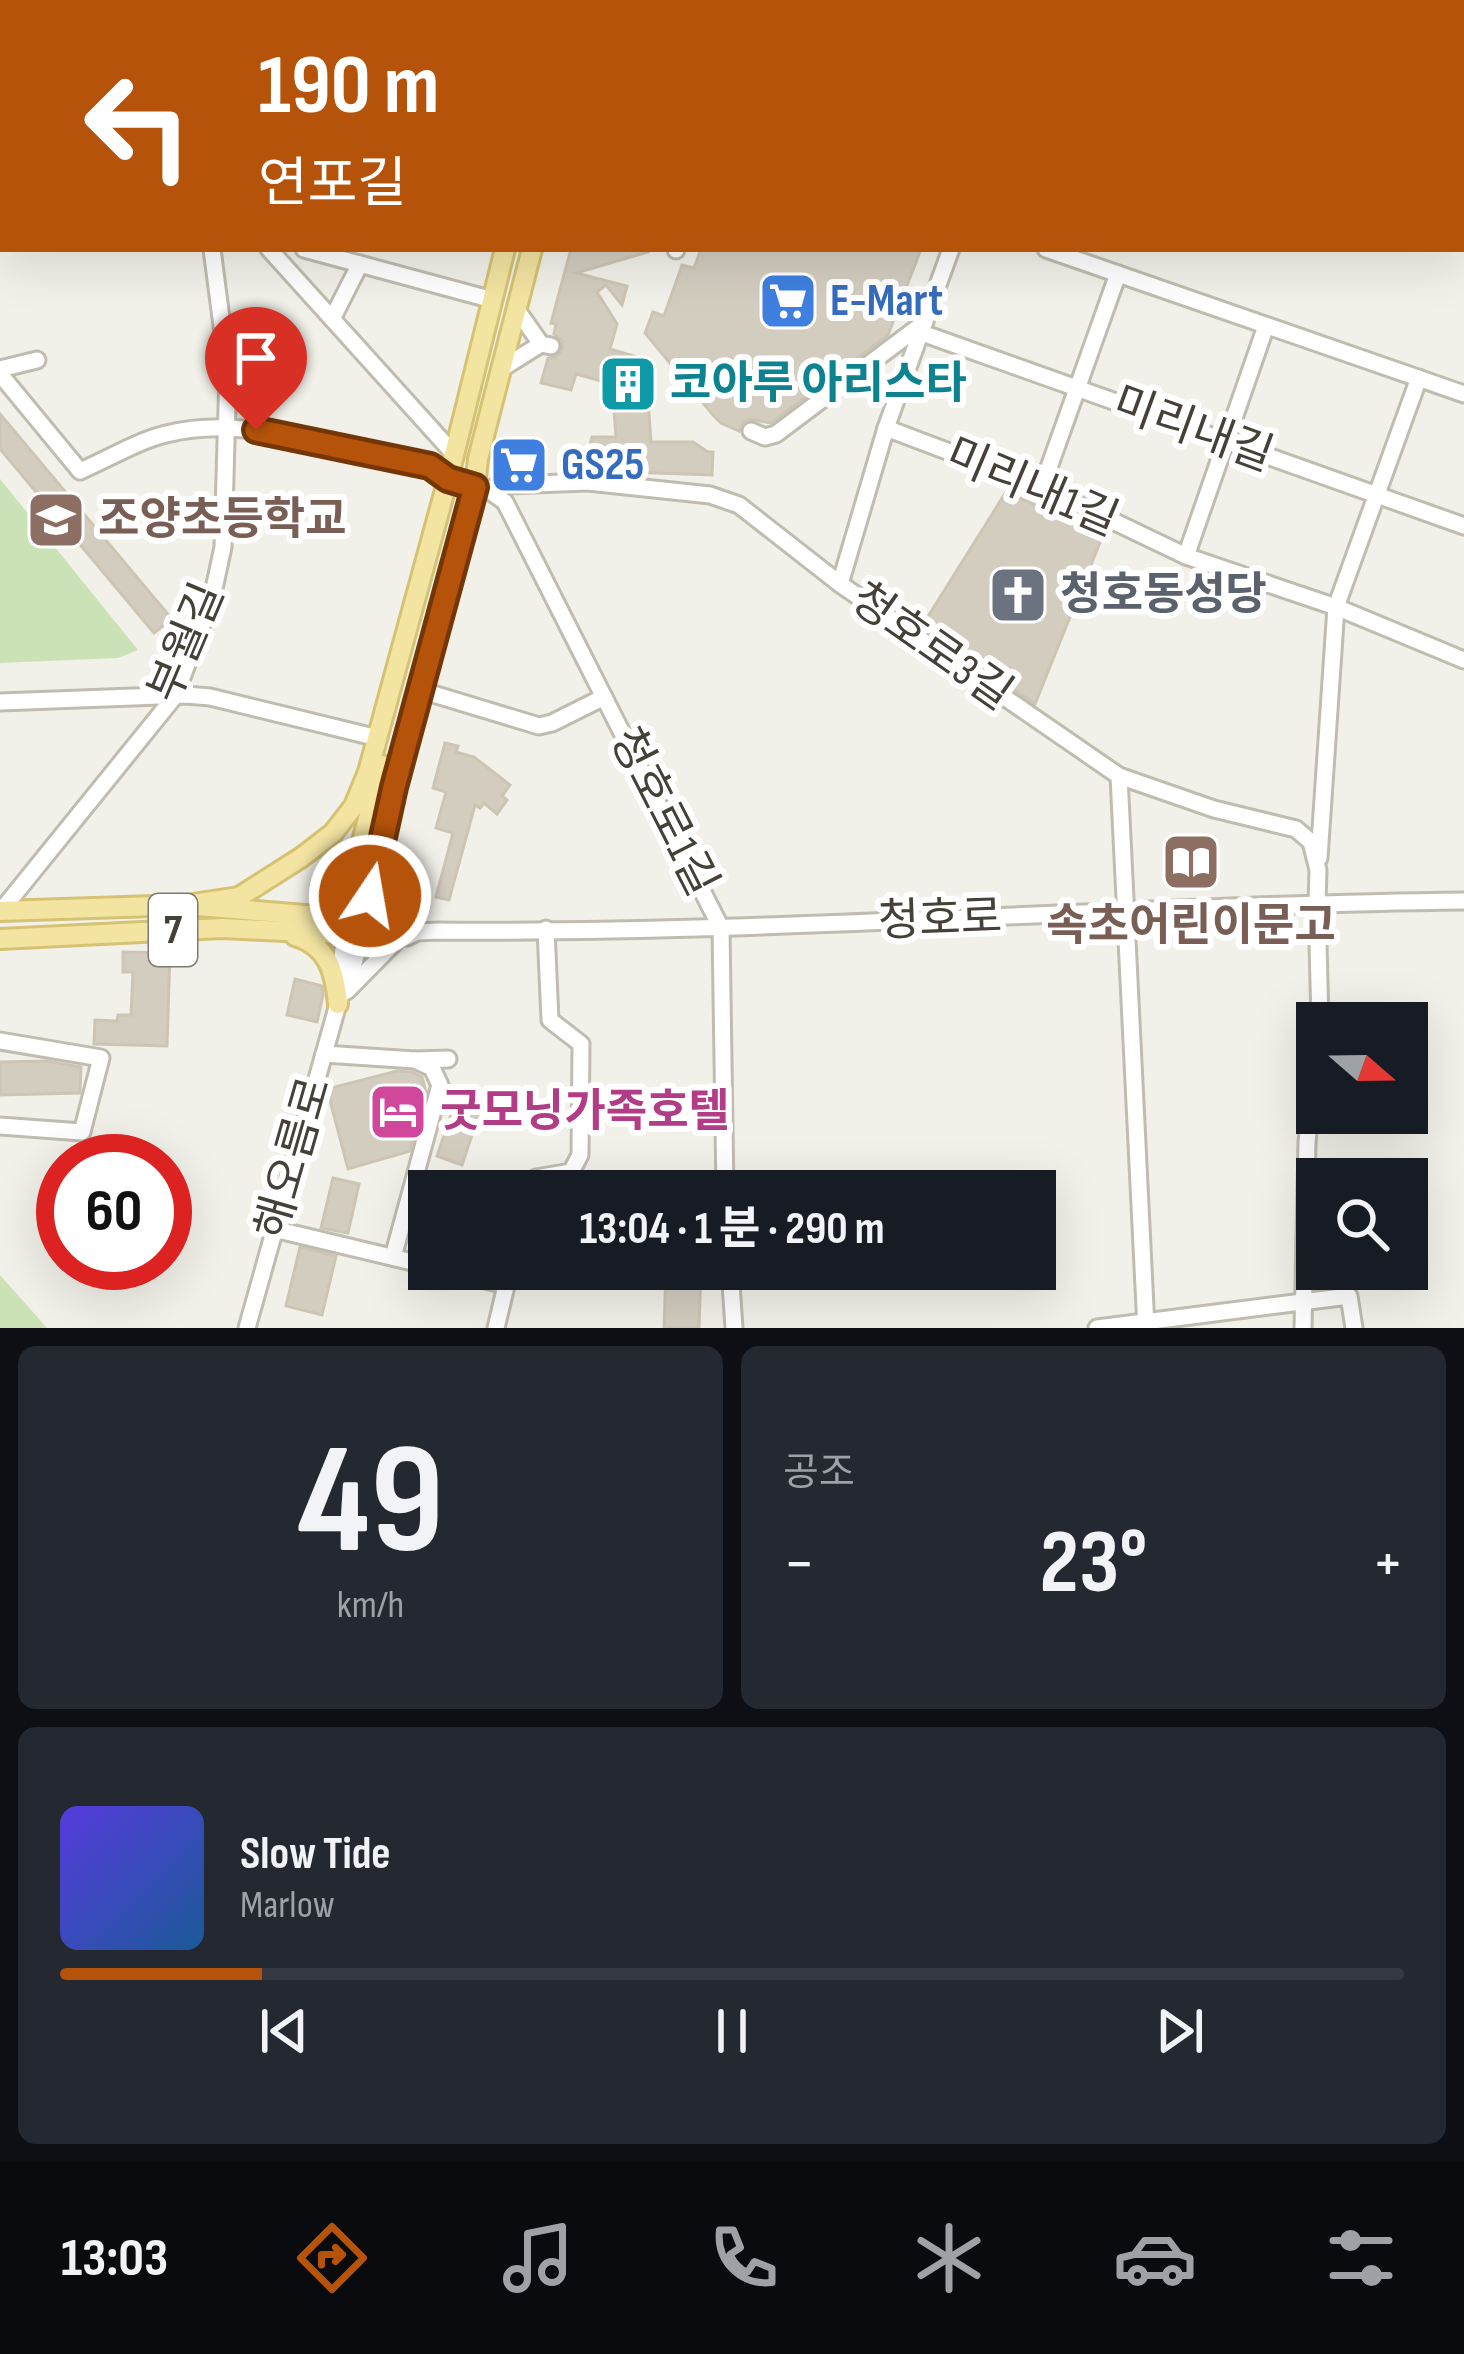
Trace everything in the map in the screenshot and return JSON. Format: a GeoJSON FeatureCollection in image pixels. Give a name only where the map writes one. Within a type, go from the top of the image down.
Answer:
{"type":"FeatureCollection","features":[{"type":"Feature","properties":{"kind":"main road","name":"7"},"geometry":{"type":"LineString","coordinates":[[0,911],[186,905],[239,897],[333,833],[354,806],[399,660],[504,252]]}},
{"type":"Feature","properties":{"kind":"main road"},"geometry":{"type":"LineString","coordinates":[[355,927],[481,488],[478,459],[531,252]]}},
{"type":"Feature","properties":{"kind":"main road"},"geometry":{"type":"LineString","coordinates":[[448,479],[481,488]]}},
{"type":"Feature","properties":{"kind":"main road","name":"7"},"geometry":{"type":"LineString","coordinates":[[355,927],[355,868],[393,722],[399,660]]}},
{"type":"Feature","properties":{"kind":"main road","name":"7"},"geometry":{"type":"LineString","coordinates":[[186,905],[355,927]]}},
{"type":"Feature","properties":{"kind":"main road","name":"7"},"geometry":{"type":"LineString","coordinates":[[0,938],[355,927]]}},
{"type":"Feature","properties":{"kind":"main road"},"geometry":{"type":"LineString","coordinates":[[273,930],[309,940],[317,947],[329,963],[340,996]]}},
{"type":"Feature","properties":{"kind":"street","name":"부월길"},"geometry":{"type":"LineString","coordinates":[[0,911],[175,695],[212,598],[223,547],[228,372],[212,252]]}},
{"type":"Feature","properties":{"kind":"street"},"geometry":{"type":"LineString","coordinates":[[272,252],[454,454]]}},
{"type":"Feature","properties":{"kind":"street"},"geometry":{"type":"LineString","coordinates":[[322,252],[364,259],[493,300]]}},
{"type":"Feature","properties":{"kind":"street"},"geometry":{"type":"LineString","coordinates":[[886,428],[950,252]]}},
{"type":"Feature","properties":{"kind":"street"},"geometry":{"type":"LineString","coordinates":[[1055,252],[1464,394]]}},
{"type":"Feature","properties":{"kind":"street"},"geometry":{"type":"LineString","coordinates":[[332,319],[364,259]]}},
{"type":"Feature","properties":{"kind":"street"},"geometry":{"type":"LineString","coordinates":[[1042,487],[1118,274]]}},
{"type":"Feature","properties":{"kind":"street"},"geometry":{"type":"LineString","coordinates":[[501,370],[546,345],[517,310]]}},
{"type":"Feature","properties":{"kind":"street"},"geometry":{"type":"LineString","coordinates":[[886,339],[926,321]]}},
{"type":"Feature","properties":{"kind":"street"},"geometry":{"type":"LineString","coordinates":[[751,431],[766,437],[776,434],[926,321]]}},
{"type":"Feature","properties":{"kind":"street","name":"미리내길"},"geometry":{"type":"LineString","coordinates":[[926,321],[1078,389],[1464,526]]}},
{"type":"Feature","properties":{"kind":"street"},"geometry":{"type":"LineString","coordinates":[[1186,556],[1266,326]]}},
{"type":"Feature","properties":{"kind":"street"},"geometry":{"type":"LineString","coordinates":[[37,360],[0,372],[80,471],[164,435],[226,426],[430,466],[448,479]]}},
{"type":"Feature","properties":{"kind":"street"},"geometry":{"type":"LineString","coordinates":[[1319,1002],[1318,870],[1336,608],[1419,378]]}},
{"type":"Feature","properties":{"kind":"street","name":"미리내1길"},"geometry":{"type":"LineString","coordinates":[[840,584],[886,428],[1042,487],[1186,556],[1463,658]]}},
{"type":"Feature","properties":{"kind":"street","name":"청호로3길"},"geometry":{"type":"LineString","coordinates":[[481,488],[588,482],[710,494],[739,505],[840,584],[1119,776],[1214,809],[1296,829],[1311,842],[1318,870]]}},
{"type":"Feature","properties":{"kind":"street","name":"청호로1길"},"geometry":{"type":"LineString","coordinates":[[481,488],[505,502],[721,928]]}},
{"type":"Feature","properties":{"kind":"street","name":"청호로1길"},"geometry":{"type":"LineString","coordinates":[[420,690],[539,726],[604,697]]}},
{"type":"Feature","properties":{"kind":"street"},"geometry":{"type":"LineString","coordinates":[[0,702],[210,697],[377,738]]}},
{"type":"Feature","properties":{"kind":"street"},"geometry":{"type":"LineString","coordinates":[[1119,776],[1146,1325]]}},
{"type":"Feature","properties":{"kind":"street","name":"청호로"},"geometry":{"type":"LineString","coordinates":[[355,927],[407,926],[409,934],[721,928],[1464,901]]}},
{"type":"Feature","properties":{"kind":"street","name":"해오름로"},"geometry":{"type":"LineString","coordinates":[[247,1328],[355,927]]}},
{"type":"Feature","properties":{"kind":"street"},"geometry":{"type":"LineString","coordinates":[[721,928],[723,1170]]}},
{"type":"Feature","properties":{"kind":"street"},"geometry":{"type":"LineString","coordinates":[[546,929],[550,1020],[581,1043],[580,1155],[572,1170]]}},
{"type":"Feature","properties":{"kind":"street"},"geometry":{"type":"LineString","coordinates":[[340,996],[409,934]]}},
{"type":"Feature","properties":{"kind":"street"},"geometry":{"type":"LineString","coordinates":[[0,1041],[101,1058],[82,1132],[0,1126]]}},
{"type":"Feature","properties":{"kind":"street"},"geometry":{"type":"LineString","coordinates":[[324,1054],[448,1059]]}},
{"type":"Feature","properties":{"kind":"street"},"geometry":{"type":"LineString","coordinates":[[393,1258],[440,1085],[432,1068],[415,1060]]}},
{"type":"Feature","properties":{"kind":"street"},"geometry":{"type":"LineString","coordinates":[[1303,1328],[1308,1134]]}},
{"type":"Feature","properties":{"kind":"street"},"geometry":{"type":"LineString","coordinates":[[274,1228],[408,1261]]}},
{"type":"Feature","properties":{"kind":"street"},"geometry":{"type":"LineString","coordinates":[[496,1328],[505,1290]]}},
{"type":"Feature","properties":{"kind":"street"},"geometry":{"type":"LineString","coordinates":[[731,1290],[734,1328]]}},
{"type":"Feature","properties":{"kind":"street"},"geometry":{"type":"LineString","coordinates":[[1097,1328],[1349,1296],[1354,1328]]}},
{"type":"Feature","properties":{"kind":"green space"},"geometry":{"type":"Polygon","coordinates":[[[0,479],[138,650],[118,658],[0,663],[0,479]]]}},
{"type":"Feature","properties":{"kind":"green space"},"geometry":{"type":"Polygon","coordinates":[[[0,1275],[47,1328],[0,1328],[0,1275]]]}},
{"type":"Feature","properties":{"kind":"building"},"geometry":{"type":"Polygon","coordinates":[[[570,252],[648,252],[576,273],[627,286],[622,305],[606,285],[597,292],[617,324],[610,349],[637,357],[646,372],[651,442],[693,442],[713,452],[712,475],[590,467],[591,457],[587,457],[592,437],[616,437],[612,384],[576,374],[571,390],[541,383],[548,358],[562,349],[562,341],[554,334],[556,324],[551,323],[570,252]]]}},
{"type":"Feature","properties":{"kind":"building"},"geometry":{"type":"Polygon","coordinates":[[[700,252],[920,252],[888,335],[771,423],[748,419],[739,431],[713,415],[645,333],[653,312],[664,316],[682,265],[694,268],[700,252]]]}},
{"type":"Feature","properties":{"kind":"building"},"geometry":{"type":"Polygon","coordinates":[[[0,414],[172,619],[154,633],[0,449],[0,414]]]}},
{"type":"Feature","properties":{"kind":"building"},"geometry":{"type":"Polygon","coordinates":[[[1006,492],[1103,535],[1035,704],[922,626],[1006,492]]]}},
{"type":"Feature","properties":{"kind":"building"},"geometry":{"type":"Polygon","coordinates":[[[445,743],[458,746],[456,752],[474,757],[510,785],[497,814],[484,803],[480,808],[475,805],[449,900],[436,897],[453,833],[436,828],[446,792],[433,788],[445,743]]]}},
{"type":"Feature","properties":{"kind":"building"},"geometry":{"type":"Polygon","coordinates":[[[123,952],[170,953],[167,1046],[94,1044],[95,1020],[117,1021],[118,1015],[131,1015],[133,972],[123,972],[123,952]]]}},
{"type":"Feature","properties":{"kind":"building"},"geometry":{"type":"Polygon","coordinates":[[[295,979],[322,986],[317,1022],[287,1015],[295,979]]]}},
{"type":"Feature","properties":{"kind":"building"},"geometry":{"type":"Polygon","coordinates":[[[47,1061],[81,1067],[80,1093],[0,1095],[0,1062],[47,1061]]]}},
{"type":"Feature","properties":{"kind":"building"},"geometry":{"type":"Polygon","coordinates":[[[397,1071],[422,1077],[426,1092],[413,1095],[419,1115],[412,1127],[410,1151],[348,1169],[327,1089],[397,1071]]]}},
{"type":"Feature","properties":{"kind":"building"},"geometry":{"type":"Polygon","coordinates":[[[460,1088],[485,1096],[462,1165],[437,1156],[460,1088]]]}},
{"type":"Feature","properties":{"kind":"building"},"geometry":{"type":"Polygon","coordinates":[[[333,1178],[359,1184],[348,1233],[321,1228],[333,1178]]]}},
{"type":"Feature","properties":{"kind":"building"},"geometry":{"type":"Polygon","coordinates":[[[300,1247],[336,1256],[322,1315],[286,1306],[300,1247]]]}},
{"type":"Feature","properties":{"kind":"building"},"geometry":{"type":"Polygon","coordinates":[[[665,1290],[700,1290],[699,1328],[664,1328],[665,1290]]]}},
{"type":"Feature","properties":{"kind":"place","name":"E-Mart"},"geometry":{"type":"Point","coordinates":[788,301]}},
{"type":"Feature","properties":{"kind":"place","name":"코아루 아리스타"},"geometry":{"type":"Point","coordinates":[628,384]}},
{"type":"Feature","properties":{"kind":"place","name":"GS25"},"geometry":{"type":"Point","coordinates":[519,465]}},
{"type":"Feature","properties":{"kind":"place","name":"조양초등학교"},"geometry":{"type":"Point","coordinates":[56,520]}},
{"type":"Feature","properties":{"kind":"place","name":"청호동성당"},"geometry":{"type":"Point","coordinates":[1018,595]}},
{"type":"Feature","properties":{"kind":"place","name":"속초어린이문고"},"geometry":{"type":"Point","coordinates":[1191,862]}},
{"type":"Feature","properties":{"kind":"place","name":"굿모닝가족호텔"},"geometry":{"type":"Point","coordinates":[398,1112]}},
{"type":"Feature","properties":{"kind":"route"},"geometry":{"type":"LineString","coordinates":[[256,430],[430,466],[448,479],[475,487],[394,787],[370,896]]}}]}
